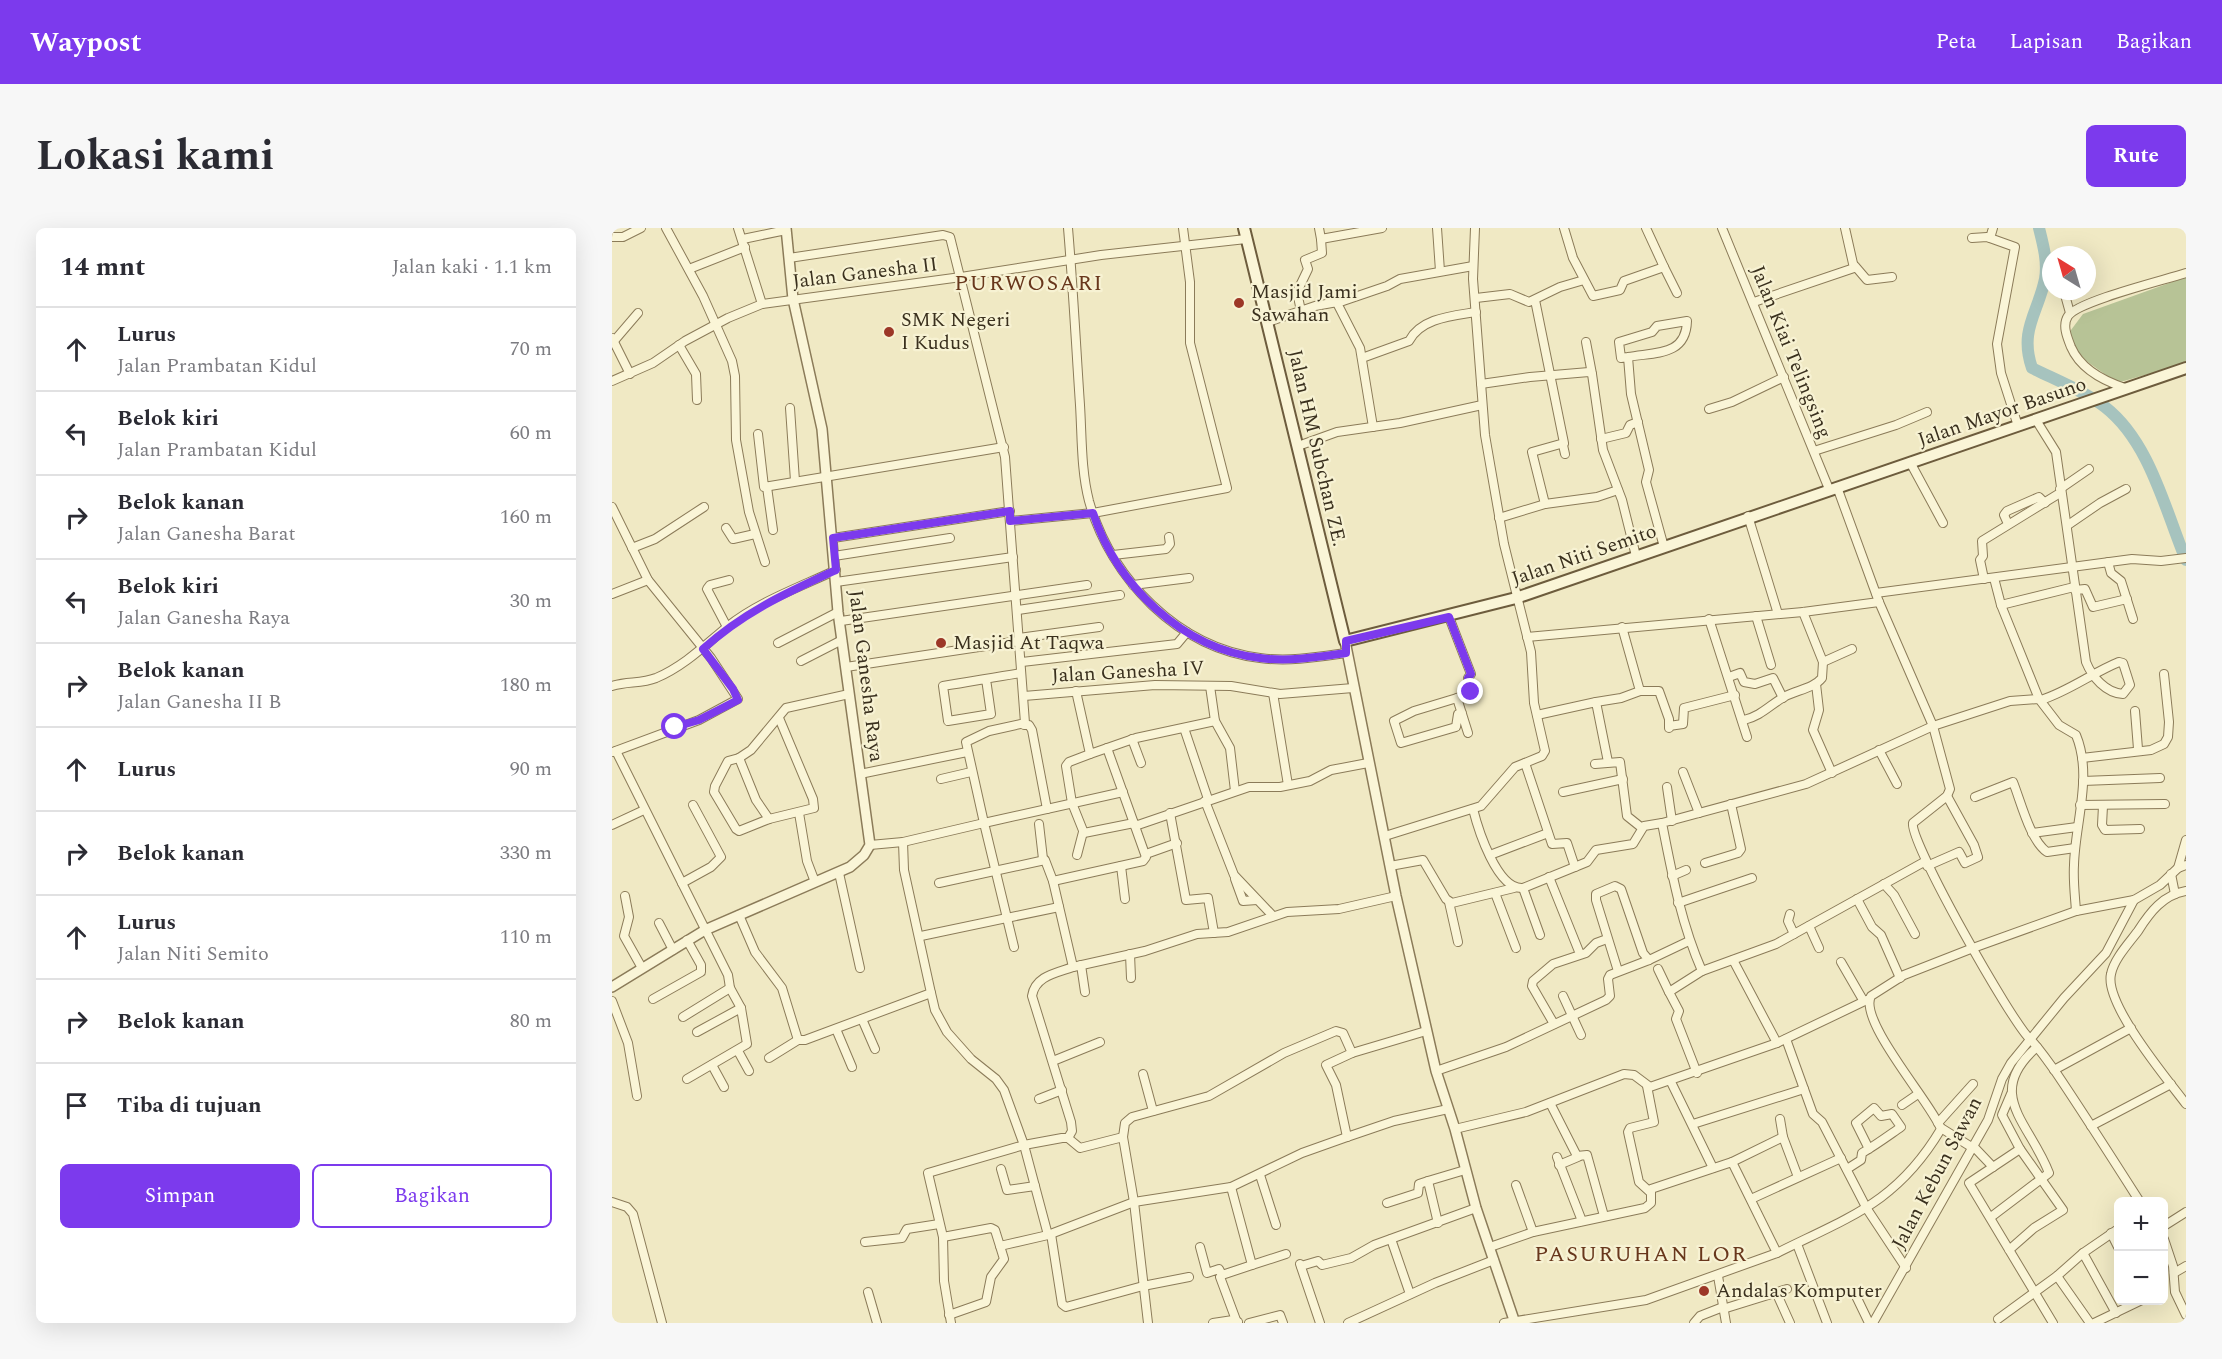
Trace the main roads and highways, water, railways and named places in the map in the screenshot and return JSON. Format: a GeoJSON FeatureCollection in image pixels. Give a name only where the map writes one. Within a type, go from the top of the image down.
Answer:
{"type":"FeatureCollection","features":[{"type":"Feature","properties":{"kind":"main road","name":"Jalan HM Subchan ZE."},"geometry":{"type":"LineString","coordinates":[[1245,234],[1346,647]]}},
{"type":"Feature","properties":{"kind":"main road","name":"Jalan Mayor Basuno"},"geometry":{"type":"LineString","coordinates":[[1833,488],[2186,368]]}},
{"type":"Feature","properties":{"kind":"main road","name":"Jalan Niti Semito"},"geometry":{"type":"LineString","coordinates":[[1346,647],[1516,598],[1833,488]]}},
{"type":"Feature","properties":{"kind":"waterway"},"geometry":{"type":"LineString","coordinates":[[2039,228],[2045,253],[2046,273],[2029,332],[2028,343],[2032,368],[2088,396],[2105,407],[2121,422],[2134,439],[2155,478],[2186,560]]}},
{"type":"Feature","properties":{"kind":"place","name":"Masjid Jami Sawahan"},"geometry":{"type":"Point","coordinates":[1239,303]}},
{"type":"Feature","properties":{"kind":"place","name":"SMK Negeri I Kudus"},"geometry":{"type":"Point","coordinates":[889,332]}},
{"type":"Feature","properties":{"kind":"place","name":"Masjid At Taqwa"},"geometry":{"type":"Point","coordinates":[941,643]}},
{"type":"Feature","properties":{"kind":"place","name":"Andalas Komputer"},"geometry":{"type":"Point","coordinates":[1704,1291]}},
{"type":"Feature","properties":{"kind":"district","name":"PURWOSARI"},"geometry":{"type":"Point","coordinates":[1029,283]}},
{"type":"Feature","properties":{"kind":"district","name":"PASURUHAN LOR"},"geometry":{"type":"Point","coordinates":[1641,1254]}}]}
